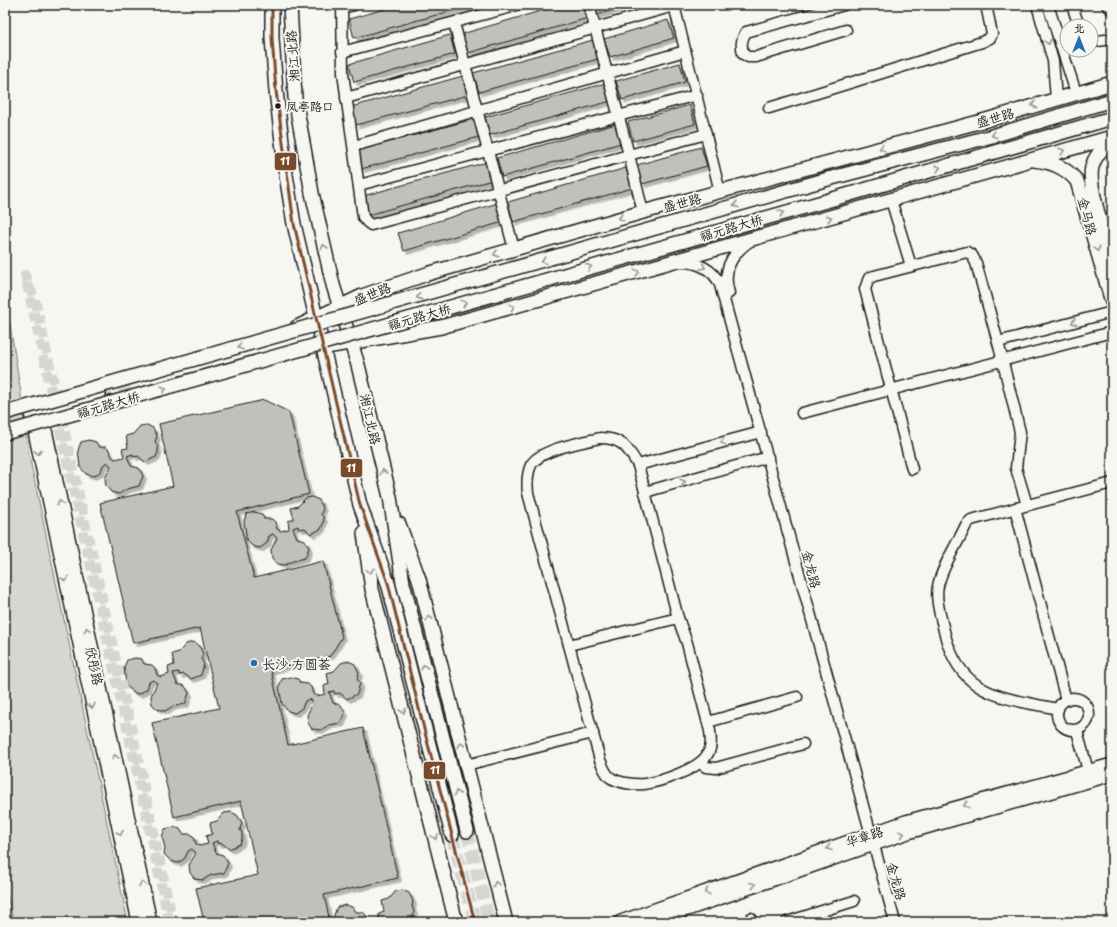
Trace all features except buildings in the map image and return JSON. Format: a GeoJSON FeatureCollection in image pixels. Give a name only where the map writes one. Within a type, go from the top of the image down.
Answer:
{"type":"FeatureCollection","features":[{"type":"Feature","properties":{"kind":"main road","name":"湘江北路"},"geometry":{"type":"LineString","coordinates":[[272,5],[272,38],[276,91],[290,199],[360,505],[388,583],[452,835]]}},
{"type":"Feature","properties":{"kind":"main road","name":"湘江北路"},"geometry":{"type":"LineString","coordinates":[[290,5],[292,68],[301,137],[312,193],[390,498],[403,583],[467,831]]}},
{"type":"Feature","properties":{"kind":"main road","name":"盛世路"},"geometry":{"type":"LineString","coordinates":[[1112,83],[986,120],[643,212],[390,285],[317,317],[263,351],[323,347],[441,327],[1112,137]]}},
{"type":"Feature","properties":{"kind":"main road"},"geometry":{"type":"LineString","coordinates":[[828,179],[992,136],[1112,100]]}},
{"type":"Feature","properties":{"kind":"main road"},"geometry":{"type":"LineString","coordinates":[[834,199],[1112,118]]}},
{"type":"Feature","properties":{"kind":"main road"},"geometry":{"type":"LineString","coordinates":[[828,179],[986,120]]}},
{"type":"Feature","properties":{"kind":"main road","name":"金马路"},"geometry":{"type":"LineString","coordinates":[[1112,140],[1104,146],[1096,157],[1091,176],[1112,260]]}},
{"type":"Feature","properties":{"kind":"main road","name":"金马路"},"geometry":{"type":"LineString","coordinates":[[1032,159],[1050,163],[1065,169],[1077,181],[1112,302]]}},
{"type":"Feature","properties":{"kind":"main road"},"geometry":{"type":"LineString","coordinates":[[834,199],[1006,166]]}},
{"type":"Feature","properties":{"kind":"main road","name":"福元路大桥"},"geometry":{"type":"LineString","coordinates":[[5,413],[828,179]]}},
{"type":"Feature","properties":{"kind":"main road","name":"福元路大桥"},"geometry":{"type":"LineString","coordinates":[[5,433],[834,199]]}},
{"type":"Feature","properties":{"kind":"main road"},"geometry":{"type":"LineString","coordinates":[[36,414],[100,397]]}},
{"type":"Feature","properties":{"kind":"main road","name":"欣彤路"},"geometry":{"type":"LineString","coordinates":[[36,414],[139,922]]}},
{"type":"Feature","properties":{"kind":"main road","name":"欣彤路"},"geometry":{"type":"LineString","coordinates":[[36,414],[150,922]]}},
{"type":"Feature","properties":{"kind":"main road"},"geometry":{"type":"LineString","coordinates":[[390,498],[420,579],[506,922]]}},
{"type":"Feature","properties":{"kind":"main road"},"geometry":{"type":"LineString","coordinates":[[360,505],[372,589],[456,922]]}},
{"type":"Feature","properties":{"kind":"main road","name":"华章路"},"geometry":{"type":"LineString","coordinates":[[620,922],[875,837],[1089,776],[1112,765]]}},
{"type":"Feature","properties":{"kind":"main road","name":"华章路"},"geometry":{"type":"LineString","coordinates":[[1089,776],[1112,774]]}},
{"type":"Feature","properties":{"kind":"main road","name":"华章路"},"geometry":{"type":"LineString","coordinates":[[650,922],[875,837]]}},
{"type":"Feature","properties":{"kind":"street"},"geometry":{"type":"LineString","coordinates":[[354,5],[342,7],[342,52],[346,98],[364,217],[371,225],[706,134]]}},
{"type":"Feature","properties":{"kind":"street"},"geometry":{"type":"LineString","coordinates":[[342,52],[454,24],[484,10],[519,5]]}},
{"type":"Feature","properties":{"kind":"street"},"geometry":{"type":"LineString","coordinates":[[589,5],[643,212]]}},
{"type":"Feature","properties":{"kind":"street"},"geometry":{"type":"LineString","coordinates":[[346,98],[674,5],[720,192]]}},
{"type":"Feature","properties":{"kind":"street"},"geometry":{"type":"LineString","coordinates":[[844,5],[746,32],[742,39],[741,47],[743,54],[748,57],[756,57],[846,30]]}},
{"type":"Feature","properties":{"kind":"street"},"geometry":{"type":"LineString","coordinates":[[769,108],[982,42],[990,38],[992,34],[986,5]]}},
{"type":"Feature","properties":{"kind":"street"},"geometry":{"type":"LineString","coordinates":[[1037,5],[1053,61],[1056,99]]}},
{"type":"Feature","properties":{"kind":"street"},"geometry":{"type":"LineString","coordinates":[[1048,5],[1076,93]]}},
{"type":"Feature","properties":{"kind":"street"},"geometry":{"type":"LineString","coordinates":[[1072,5],[1076,18]]}},
{"type":"Feature","properties":{"kind":"street"},"geometry":{"type":"LineString","coordinates":[[1107,5],[1112,10]]}},
{"type":"Feature","properties":{"kind":"street"},"geometry":{"type":"LineString","coordinates":[[454,24],[500,191],[514,249]]}},
{"type":"Feature","properties":{"kind":"street"},"geometry":{"type":"LineString","coordinates":[[1099,41],[1112,39]]}},
{"type":"Feature","properties":{"kind":"street"},"geometry":{"type":"LineString","coordinates":[[354,146],[685,50]]}},
{"type":"Feature","properties":{"kind":"street"},"geometry":{"type":"LineString","coordinates":[[359,185],[697,95]]}},
{"type":"Feature","properties":{"kind":"street"},"geometry":{"type":"LineString","coordinates":[[891,200],[911,266]]}},
{"type":"Feature","properties":{"kind":"street","name":"金龙路"},"geometry":{"type":"LineString","coordinates":[[754,239],[741,248],[730,261],[727,269],[726,284],[875,837],[895,922]]}},
{"type":"Feature","properties":{"kind":"street"},"geometry":{"type":"LineString","coordinates":[[912,469],[865,289],[869,278],[962,252],[967,252],[972,255],[998,342],[1020,432],[1016,468],[1027,505]]}},
{"type":"Feature","properties":{"kind":"street","name":"金龙路"},"geometry":{"type":"LineString","coordinates":[[665,264],[685,262],[695,264],[710,271],[718,278],[875,837],[902,922]]}},
{"type":"Feature","properties":{"kind":"street"},"geometry":{"type":"LineString","coordinates":[[998,342],[1112,312]]}},
{"type":"Feature","properties":{"kind":"street"},"geometry":{"type":"LineString","coordinates":[[802,413],[1112,332]]}},
{"type":"Feature","properties":{"kind":"street"},"geometry":{"type":"LineString","coordinates":[[638,465],[761,432]]}},
{"type":"Feature","properties":{"kind":"street"},"geometry":{"type":"LineString","coordinates":[[600,438],[615,440],[624,444],[638,465],[645,492],[678,618],[687,643],[708,722],[711,746],[707,756],[700,763],[666,779],[644,784],[619,781],[611,778],[604,770],[528,493],[527,481],[532,465],[537,458],[554,450],[600,438]]}},
{"type":"Feature","properties":{"kind":"street"},"geometry":{"type":"LineString","coordinates":[[645,492],[768,457]]}},
{"type":"Feature","properties":{"kind":"street"},"geometry":{"type":"LineString","coordinates":[[1058,709],[1008,699],[985,692],[970,679],[954,660],[948,646],[938,601],[938,586],[966,525],[976,518],[1112,483]]}},
{"type":"Feature","properties":{"kind":"street"},"geometry":{"type":"LineString","coordinates":[[1015,508],[1066,700]]}},
{"type":"Feature","properties":{"kind":"street"},"geometry":{"type":"LineString","coordinates":[[569,645],[678,618]]}},
{"type":"Feature","properties":{"kind":"street"},"geometry":{"type":"LineString","coordinates":[[708,722],[798,697]]}},
{"type":"Feature","properties":{"kind":"street"},"geometry":{"type":"LineString","coordinates":[[1074,698],[1080,699],[1086,703],[1089,709],[1088,723],[1077,731],[1070,731],[1064,728],[1059,722],[1057,716],[1058,709],[1066,700],[1074,698]]}},
{"type":"Feature","properties":{"kind":"street"},"geometry":{"type":"LineString","coordinates":[[1077,731],[1089,776]]}},
{"type":"Feature","properties":{"kind":"street"},"geometry":{"type":"LineString","coordinates":[[466,765],[593,733]]}},
{"type":"Feature","properties":{"kind":"street"},"geometry":{"type":"LineString","coordinates":[[700,763],[706,768],[716,768],[803,744]]}},
{"type":"Feature","properties":{"kind":"street"},"geometry":{"type":"LineString","coordinates":[[787,922],[854,901]]}},
{"type":"Feature","properties":{"kind":"shaded area"},"geometry":{"type":"Polygon","coordinates":[[[5,293],[20,387],[28,450],[128,922],[14,922],[5,888],[5,293]]]}},
{"type":"Feature","properties":{"kind":"tunnel"},"geometry":{"type":"LineString","coordinates":[[169,922],[134,759],[25,275],[36,304],[138,758],[173,922]]}},
{"type":"Feature","properties":{"kind":"tunnel"},"geometry":{"type":"LineString","coordinates":[[99,394],[131,383]]}},
{"type":"Feature","properties":{"kind":"tunnel"},"geometry":{"type":"LineString","coordinates":[[467,831],[489,922]]}},
{"type":"Feature","properties":{"kind":"tunnel"},"geometry":{"type":"LineString","coordinates":[[452,835],[475,922]]}},
{"type":"Feature","properties":{"kind":"transit line","name":"11"},"geometry":{"type":"LineString","coordinates":[[272,5],[272,38],[276,91],[294,224],[360,505],[388,583],[425,733],[475,922]]}},
{"type":"Feature","properties":{"kind":"place","name":"凤亭路口"},"geometry":{"type":"Point","coordinates":[278,106]}},
{"type":"Feature","properties":{"kind":"place","name":"长沙·方圆荟"},"geometry":{"type":"Point","coordinates":[254,663]}}]}
